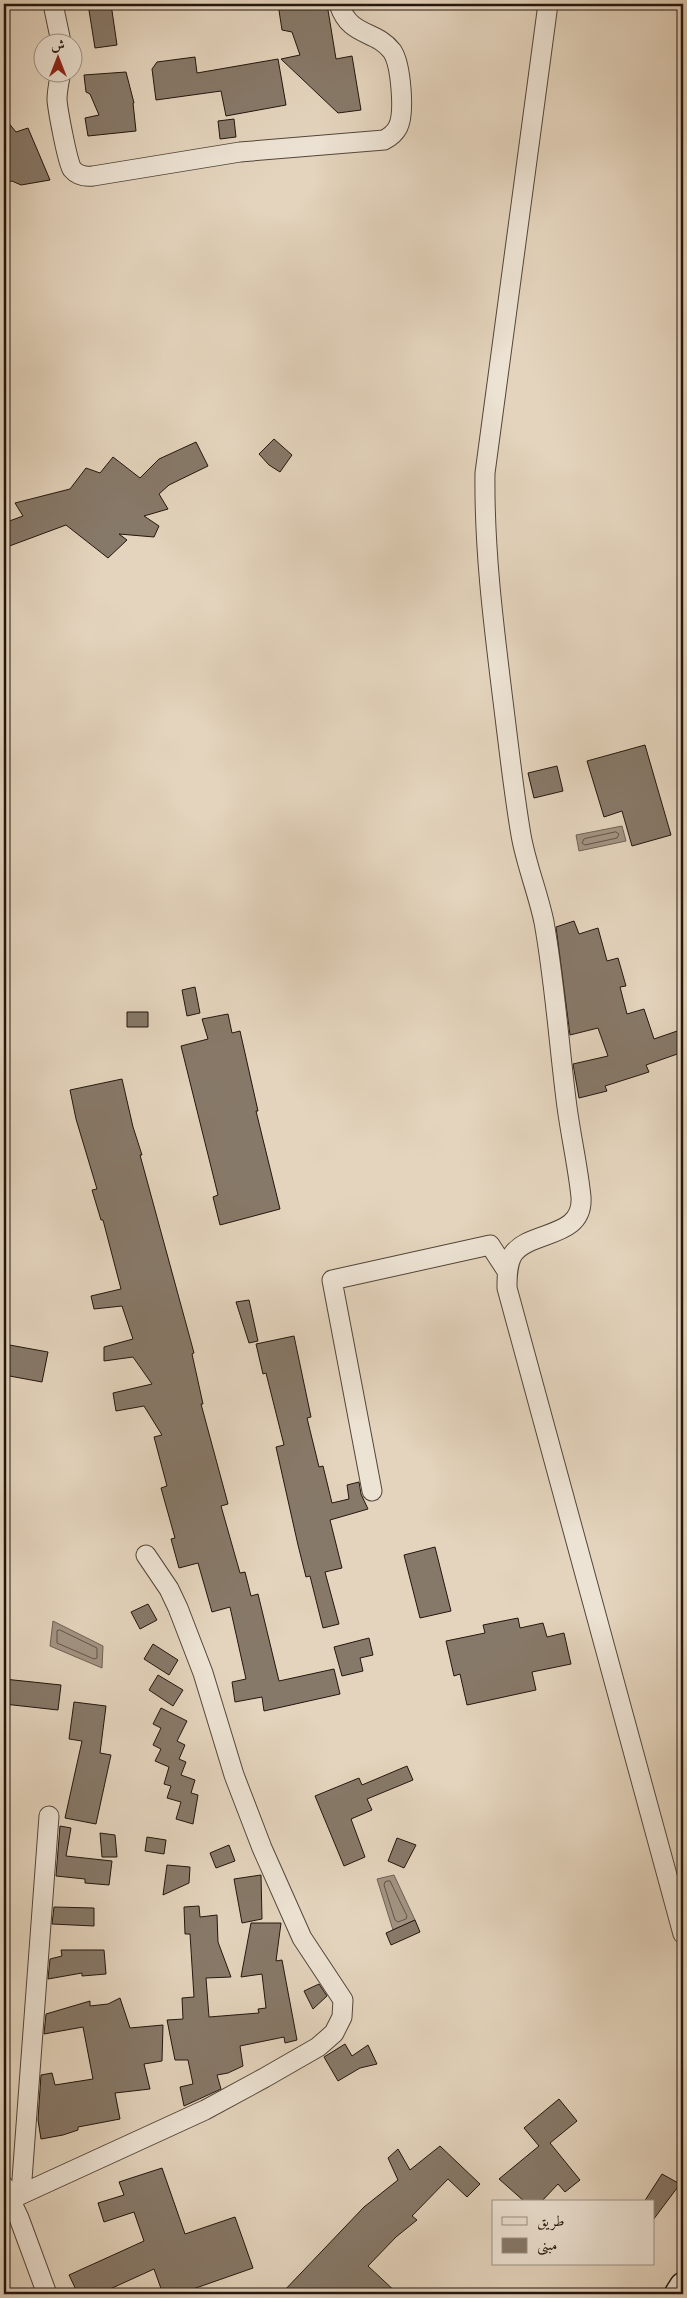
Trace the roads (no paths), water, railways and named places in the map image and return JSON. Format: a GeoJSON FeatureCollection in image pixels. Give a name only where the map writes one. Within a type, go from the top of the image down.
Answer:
{"type":"FeatureCollection","features":[{"type":"Feature","properties":{"kind":"main road"},"geometry":{"type":"LineString","coordinates":[[678,2294],[683,2286]]}},
{"type":"Feature","properties":{"kind":"street"},"geometry":{"type":"LineString","coordinates":[[53,4],[58,32]]}},
{"type":"Feature","properties":{"kind":"street"},"geometry":{"type":"LineString","coordinates":[[59,82],[57,90],[58,108],[70,164],[82,176],[93,176],[240,152],[384,140],[395,131],[400,118],[399,77],[396,59],[386,46],[354,28],[347,20],[339,4]]}},
{"type":"Feature","properties":{"kind":"street"},"geometry":{"type":"LineString","coordinates":[[548,4],[485,473],[484,524],[491,605],[521,836],[544,921],[567,1108],[581,1199],[577,1215],[569,1224],[558,1232],[531,1241],[514,1254],[507,1272],[506,1288],[683,1934]]}},
{"type":"Feature","properties":{"kind":"street"},"geometry":{"type":"LineString","coordinates":[[372,1491],[332,1280],[490,1245],[507,1272]]}},
{"type":"Feature","properties":{"kind":"street"},"geometry":{"type":"LineString","coordinates":[[12,2193],[205,2110],[318,2047],[334,2033],[342,2016],[343,2000],[302,1938],[262,1848],[234,1774],[203,1673],[178,1608],[169,1589],[146,1554]]}},
{"type":"Feature","properties":{"kind":"street"},"geometry":{"type":"LineString","coordinates":[[47,2294],[12,2193],[49,1816]]}},
{"type":"Feature","properties":{"kind":"water"},"geometry":{"type":"Polygon","coordinates":[[[622,826],[626,841],[579,851],[576,835],[622,826]]]}},
{"type":"Feature","properties":{"kind":"water"},"geometry":{"type":"Polygon","coordinates":[[[53,1621],[103,1646],[102,1668],[50,1646],[53,1621]]]}},
{"type":"Feature","properties":{"kind":"water"},"geometry":{"type":"Polygon","coordinates":[[[394,1875],[415,1920],[393,1930],[377,1879],[394,1875]]]}}]}
